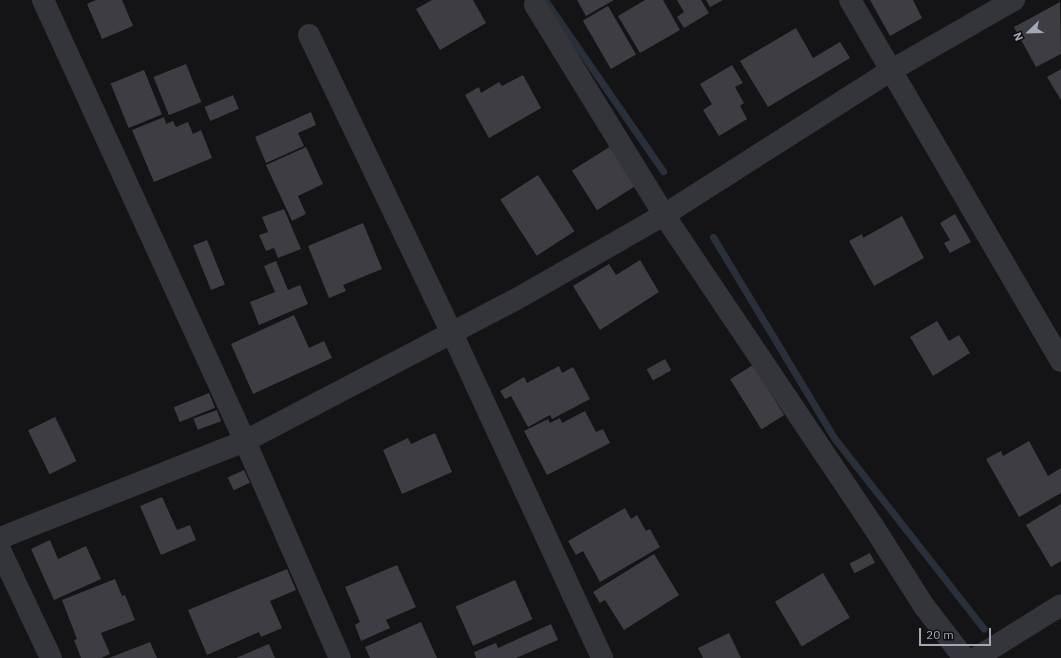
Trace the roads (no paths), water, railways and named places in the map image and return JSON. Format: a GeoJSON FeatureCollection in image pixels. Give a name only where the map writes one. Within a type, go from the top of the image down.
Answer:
{"type":"FeatureCollection","features":[{"type":"Feature","properties":{"kind":"street"},"geometry":{"type":"LineString","coordinates":[[43,0],[245,441],[340,658]]}},
{"type":"Feature","properties":{"kind":"street"},"geometry":{"type":"LineString","coordinates":[[850,0],[890,71],[1061,361]]}},
{"type":"Feature","properties":{"kind":"street"},"geometry":{"type":"LineString","coordinates":[[0,538],[245,441],[452,333],[664,215],[890,71],[1014,0]]}},
{"type":"Feature","properties":{"kind":"street"},"geometry":{"type":"LineString","coordinates":[[535,5],[664,215],[873,526],[924,606],[964,658]]}},
{"type":"Feature","properties":{"kind":"street"},"geometry":{"type":"LineString","coordinates":[[310,35],[452,333],[602,658]]}},
{"type":"Feature","properties":{"kind":"street"},"geometry":{"type":"LineString","coordinates":[[0,550],[51,658]]}},
{"type":"Feature","properties":{"kind":"street"},"geometry":{"type":"LineString","coordinates":[[976,658],[1061,605]]}},
{"type":"Feature","properties":{"kind":"waterway"},"geometry":{"type":"LineString","coordinates":[[545,0],[663,171]]}},
{"type":"Feature","properties":{"kind":"waterway"},"geometry":{"type":"LineString","coordinates":[[713,237],[835,439],[984,629]]}}]}
